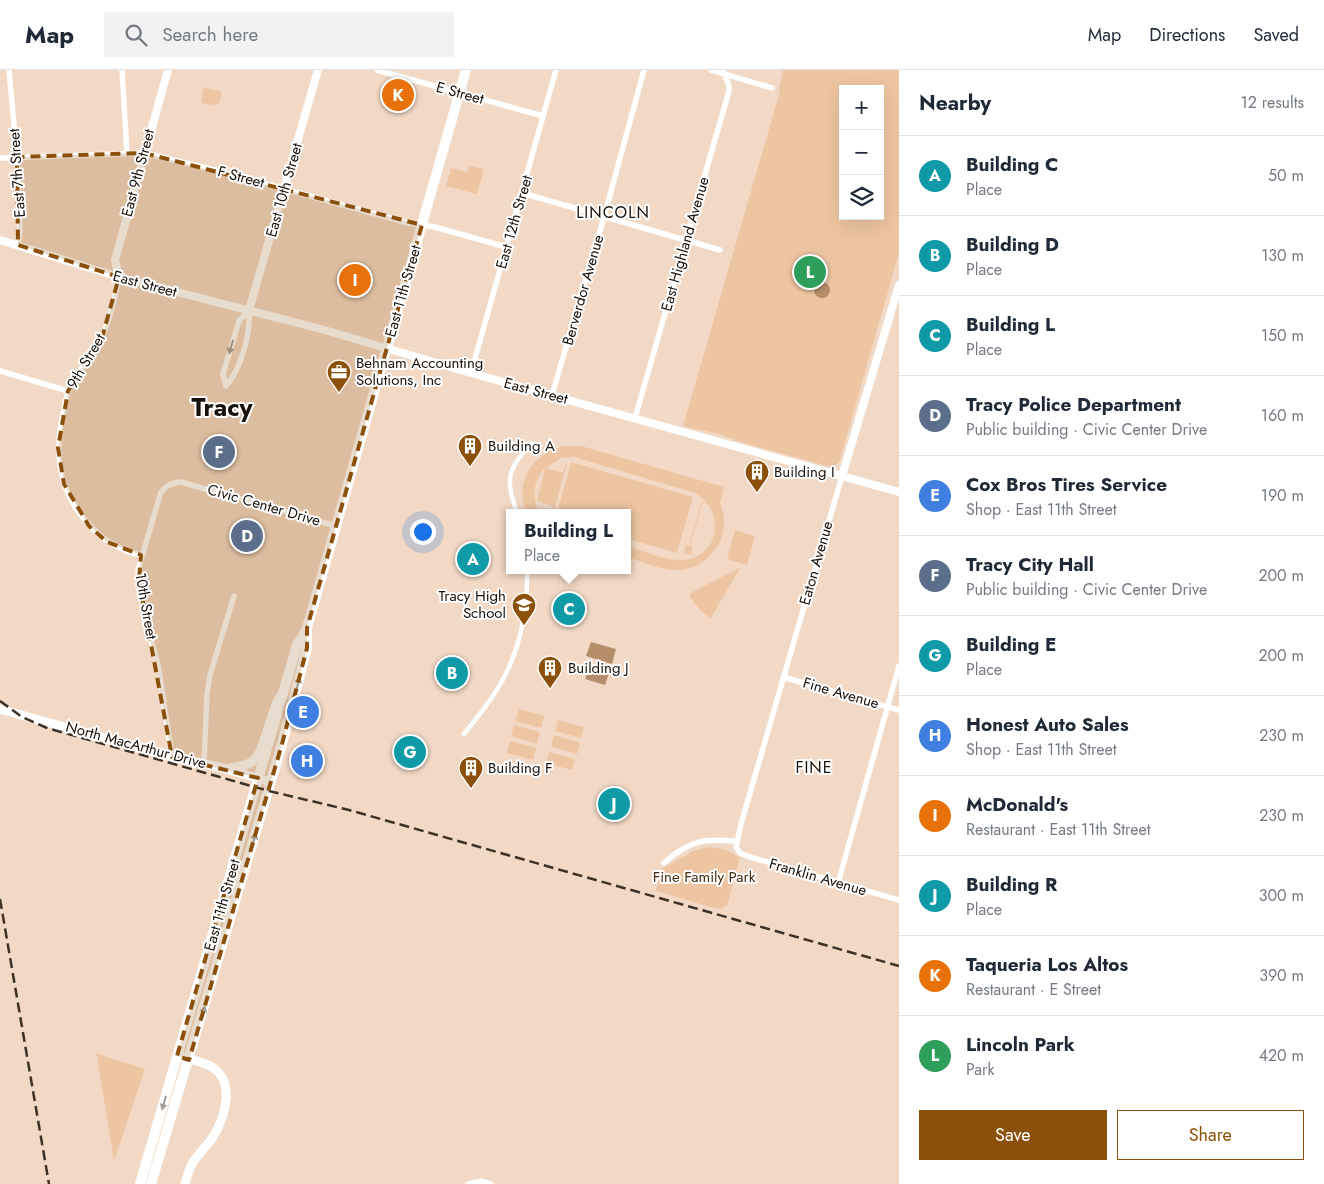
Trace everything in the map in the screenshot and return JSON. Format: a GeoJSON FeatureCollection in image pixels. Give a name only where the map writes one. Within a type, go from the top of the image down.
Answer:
{"type":"FeatureCollection","features":[{"type":"Feature","properties":{"kind":"main road","name":"East 11th Street"},"geometry":{"type":"LineString","coordinates":[[140,1184],[297,645],[307,628],[466,70]]}},
{"type":"Feature","properties":{"kind":"main road","name":"East 11th Street"},"geometry":{"type":"LineString","coordinates":[[151,1184],[271,782],[307,648],[307,628]]}},
{"type":"Feature","properties":{"kind":"main road"},"geometry":{"type":"LineString","coordinates":[[226,769],[250,763],[258,755],[274,706],[285,689]]}},
{"type":"Feature","properties":{"kind":"main road","name":"North MacArthur Drive"},"geometry":{"type":"LineString","coordinates":[[0,709],[172,757],[226,769],[271,782]]}},
{"type":"Feature","properties":{"kind":"main road"},"geometry":{"type":"LineString","coordinates":[[177,1056],[210,1066],[219,1073],[225,1082],[227,1090],[221,1120],[213,1137],[194,1161],[185,1184]]}},
{"type":"Feature","properties":{"kind":"street","name":"East 7th Street"},"geometry":{"type":"LineString","coordinates":[[9,70],[20,231],[18,245]]}},
{"type":"Feature","properties":{"kind":"street"},"geometry":{"type":"LineString","coordinates":[[122,70],[127,153]]}},
{"type":"Feature","properties":{"kind":"street","name":"East 9th Street"},"geometry":{"type":"LineString","coordinates":[[119,277],[114,260],[168,70]]}},
{"type":"Feature","properties":{"kind":"street","name":"East 10th Street"},"geometry":{"type":"LineString","coordinates":[[249,310],[239,321],[223,374],[226,386],[234,377],[244,346],[250,323],[249,310],[318,70]]}},
{"type":"Feature","properties":{"kind":"street","name":"E Street"},"geometry":{"type":"LineString","coordinates":[[377,70],[543,116]]}},
{"type":"Feature","properties":{"kind":"street","name":"East 12th Street"},"geometry":{"type":"LineString","coordinates":[[471,373],[556,70]]}},
{"type":"Feature","properties":{"kind":"street","name":"Berverdor Avenue"},"geometry":{"type":"LineString","coordinates":[[552,395],[604,217],[644,70]]}},
{"type":"Feature","properties":{"kind":"street"},"geometry":{"type":"LineString","coordinates":[[711,70],[724,72],[772,88]]}},
{"type":"Feature","properties":{"kind":"street","name":"East Highland Avenue"},"geometry":{"type":"LineString","coordinates":[[635,418],[729,91],[724,72]]}},
{"type":"Feature","properties":{"kind":"street","name":"F Street"},"geometry":{"type":"LineString","coordinates":[[0,158],[144,153],[435,227],[506,247]]}},
{"type":"Feature","properties":{"kind":"street"},"geometry":{"type":"LineString","coordinates":[[522,193],[720,250]]}},
{"type":"Feature","properties":{"kind":"street","name":"East Street"},"geometry":{"type":"LineString","coordinates":[[0,240],[119,277],[249,310],[899,492]]}},
{"type":"Feature","properties":{"kind":"street","name":"9th Street"},"geometry":{"type":"LineString","coordinates":[[119,277],[115,298],[103,334],[96,349],[68,391],[59,432],[59,466],[64,484],[75,507],[89,526],[107,542],[128,552],[141,555]]}},
{"type":"Feature","properties":{"kind":"street","name":"Eaton Avenue"},"geometry":{"type":"LineString","coordinates":[[736,841],[842,476],[897,301],[899,285]]}},
{"type":"Feature","properties":{"kind":"street"},"geometry":{"type":"LineString","coordinates":[[0,371],[68,391]]}},
{"type":"Feature","properties":{"kind":"street"},"geometry":{"type":"LineString","coordinates":[[516,509],[510,494],[510,478],[515,464],[531,443]]}},
{"type":"Feature","properties":{"kind":"street","name":"10th Street"},"geometry":{"type":"LineString","coordinates":[[172,757],[158,664],[149,634],[138,570],[161,492],[167,485],[173,482],[192,484]]}},
{"type":"Feature","properties":{"kind":"street","name":"Civic Center Drive"},"geometry":{"type":"LineString","coordinates":[[192,484],[336,526]]}},
{"type":"Feature","properties":{"kind":"street"},"geometry":{"type":"LineString","coordinates":[[464,734],[497,690],[512,657],[521,631],[525,608],[527,574]]}},
{"type":"Feature","properties":{"kind":"street"},"geometry":{"type":"LineString","coordinates":[[204,764],[207,694],[210,675],[234,596]]}},
{"type":"Feature","properties":{"kind":"street"},"geometry":{"type":"LineString","coordinates":[[838,882],[899,666]]}},
{"type":"Feature","properties":{"kind":"street","name":"Fine Avenue"},"geometry":{"type":"LineString","coordinates":[[783,677],[899,710]]}},
{"type":"Feature","properties":{"kind":"street"},"geometry":{"type":"LineString","coordinates":[[664,862],[671,856],[704,841],[736,841]]}},
{"type":"Feature","properties":{"kind":"street","name":"Franklin Avenue"},"geometry":{"type":"LineString","coordinates":[[736,841],[736,847],[740,853],[750,858],[899,900]]}},
{"type":"Feature","properties":{"kind":"street"},"geometry":{"type":"LineString","coordinates":[[468,1184],[482,1181],[491,1184]]}},
{"type":"Feature","properties":{"kind":"highlighted area"},"geometry":{"type":"Polygon","coordinates":[[[144,153],[422,225],[307,628],[307,648],[282,744],[189,1060],[177,1056],[258,778],[172,757],[139,580],[141,555],[107,542],[89,526],[64,484],[58,448],[68,391],[103,334],[119,277],[18,245],[17,157],[144,153]]]}},
{"type":"Feature","properties":{"kind":"green space"},"geometry":{"type":"Polygon","coordinates":[[[783,70],[899,70],[899,253],[840,460],[831,467],[683,426],[780,91],[783,70]]]}},
{"type":"Feature","properties":{"kind":"green space"},"geometry":{"type":"Polygon","coordinates":[[[204,87],[222,92],[219,103],[210,105],[202,103],[204,87]]]}},
{"type":"Feature","properties":{"kind":"green space"},"geometry":{"type":"Polygon","coordinates":[[[470,166],[484,169],[477,194],[446,186],[451,168],[467,172],[470,166]]]}},
{"type":"Feature","properties":{"kind":"green space"},"geometry":{"type":"Polygon","coordinates":[[[564,446],[581,446],[724,487],[720,503],[724,515],[722,538],[709,557],[689,568],[671,570],[631,558],[631,547],[656,556],[678,560],[697,556],[706,550],[712,541],[715,531],[715,520],[711,510],[705,501],[695,493],[574,457],[561,458],[546,468],[563,473],[567,464],[554,509],[552,509],[553,506],[537,501],[545,468],[538,478],[535,489],[535,501],[538,509],[526,509],[523,502],[524,480],[535,462],[553,450],[564,446]]]}},
{"type":"Feature","properties":{"kind":"green space"},"geometry":{"type":"Polygon","coordinates":[[[571,462],[693,497],[677,553],[631,540],[631,509],[558,509],[571,462]]]}},
{"type":"Feature","properties":{"kind":"green space"},"geometry":{"type":"Polygon","coordinates":[[[702,501],[690,546],[693,547],[691,555],[684,553],[686,545],[689,546],[702,501]]]}},
{"type":"Feature","properties":{"kind":"green space"},"geometry":{"type":"Polygon","coordinates":[[[735,530],[755,536],[747,565],[727,559],[735,530]]]}},
{"type":"Feature","properties":{"kind":"green space"},"geometry":{"type":"Polygon","coordinates":[[[739,568],[740,570],[711,618],[698,608],[689,594],[739,568]]]}},
{"type":"Feature","properties":{"kind":"green space"},"geometry":{"type":"Polygon","coordinates":[[[519,709],[544,716],[541,728],[515,721],[519,709]]]}},
{"type":"Feature","properties":{"kind":"green space"},"geometry":{"type":"Polygon","coordinates":[[[558,720],[584,727],[581,738],[555,731],[558,720]]]}},
{"type":"Feature","properties":{"kind":"green space"},"geometry":{"type":"Polygon","coordinates":[[[514,725],[540,732],[537,744],[511,736],[514,725]]]}},
{"type":"Feature","properties":{"kind":"green space"},"geometry":{"type":"Polygon","coordinates":[[[554,735],[580,743],[577,754],[551,747],[554,735]]]}},
{"type":"Feature","properties":{"kind":"green space"},"geometry":{"type":"Polygon","coordinates":[[[510,741],[536,748],[533,760],[507,753],[510,741]]]}},
{"type":"Feature","properties":{"kind":"green space"},"geometry":{"type":"Polygon","coordinates":[[[549,752],[575,759],[572,770],[546,763],[549,752]]]}},
{"type":"Feature","properties":{"kind":"green space","name":"Fine Family Park"},"geometry":{"type":"Polygon","coordinates":[[[707,847],[724,849],[740,857],[727,906],[720,909],[714,908],[656,891],[662,869],[693,851],[707,847]]]}},
{"type":"Feature","properties":{"kind":"green space"},"geometry":{"type":"Polygon","coordinates":[[[95,1053],[145,1069],[114,1161],[97,1056],[95,1053]]]}},
{"type":"Feature","properties":{"kind":"shaded area"},"geometry":{"type":"Polygon","coordinates":[[[822,282],[830,290],[822,298],[814,290],[822,282]]]}},
{"type":"Feature","properties":{"kind":"shaded area"},"geometry":{"type":"Polygon","coordinates":[[[591,642],[616,649],[612,664],[586,656],[591,642]]]}},
{"type":"Feature","properties":{"kind":"shaded area"},"geometry":{"type":"Polygon","coordinates":[[[589,667],[609,673],[605,685],[585,679],[589,667]]]}},
{"type":"Feature","properties":{"kind":"railway"},"geometry":{"type":"LineString","coordinates":[[0,701],[22,717],[47,728],[269,791],[349,810],[899,966]]}},
{"type":"Feature","properties":{"kind":"railway"},"geometry":{"type":"LineString","coordinates":[[0,899],[49,1184]]}},
{"type":"Feature","properties":{"kind":"place","name":"Taqueria Los Altos"},"geometry":{"type":"Point","coordinates":[398,95]}},
{"type":"Feature","properties":{"kind":"place","name":"Lincoln Park"},"geometry":{"type":"Point","coordinates":[810,272]}},
{"type":"Feature","properties":{"kind":"place","name":"McDonald's"},"geometry":{"type":"Point","coordinates":[355,280]}},
{"type":"Feature","properties":{"kind":"place","name":"Behnam Accounting Solutions, Inc"},"geometry":{"type":"Point","coordinates":[339,393]}},
{"type":"Feature","properties":{"kind":"place","name":"Tracy City Hall"},"geometry":{"type":"Point","coordinates":[219,452]}},
{"type":"Feature","properties":{"kind":"place","name":"Building A"},"geometry":{"type":"Point","coordinates":[470,467]}},
{"type":"Feature","properties":{"kind":"place","name":"Building I"},"geometry":{"type":"Point","coordinates":[757,493]}},
{"type":"Feature","properties":{"kind":"place","name":"Tracy Police Department"},"geometry":{"type":"Point","coordinates":[247,536]}},
{"type":"Feature","properties":{"kind":"place","name":"Building C"},"geometry":{"type":"Point","coordinates":[473,559]}},
{"type":"Feature","properties":{"kind":"place","name":"Building L"},"geometry":{"type":"Point","coordinates":[569,609]}},
{"type":"Feature","properties":{"kind":"place","name":"Tracy High School"},"geometry":{"type":"Point","coordinates":[524,626]}},
{"type":"Feature","properties":{"kind":"place","name":"Building D"},"geometry":{"type":"Point","coordinates":[452,673]}},
{"type":"Feature","properties":{"kind":"place","name":"Building J"},"geometry":{"type":"Point","coordinates":[550,689]}},
{"type":"Feature","properties":{"kind":"place","name":"Cox Bros Tires Service"},"geometry":{"type":"Point","coordinates":[303,712]}},
{"type":"Feature","properties":{"kind":"place","name":"Building E"},"geometry":{"type":"Point","coordinates":[410,752]}},
{"type":"Feature","properties":{"kind":"place","name":"Honest Auto Sales"},"geometry":{"type":"Point","coordinates":[307,761]}},
{"type":"Feature","properties":{"kind":"place","name":"Building F"},"geometry":{"type":"Point","coordinates":[471,789]}},
{"type":"Feature","properties":{"kind":"place","name":"Building R"},"geometry":{"type":"Point","coordinates":[614,804]}},
{"type":"Feature","properties":{"kind":"district","name":"LINCOLN"},"geometry":{"type":"Point","coordinates":[613,212]}},
{"type":"Feature","properties":{"kind":"district","name":"Tracy"},"geometry":{"type":"Point","coordinates":[222,407]}},
{"type":"Feature","properties":{"kind":"district","name":"FINE"},"geometry":{"type":"Point","coordinates":[814,767]}}]}
